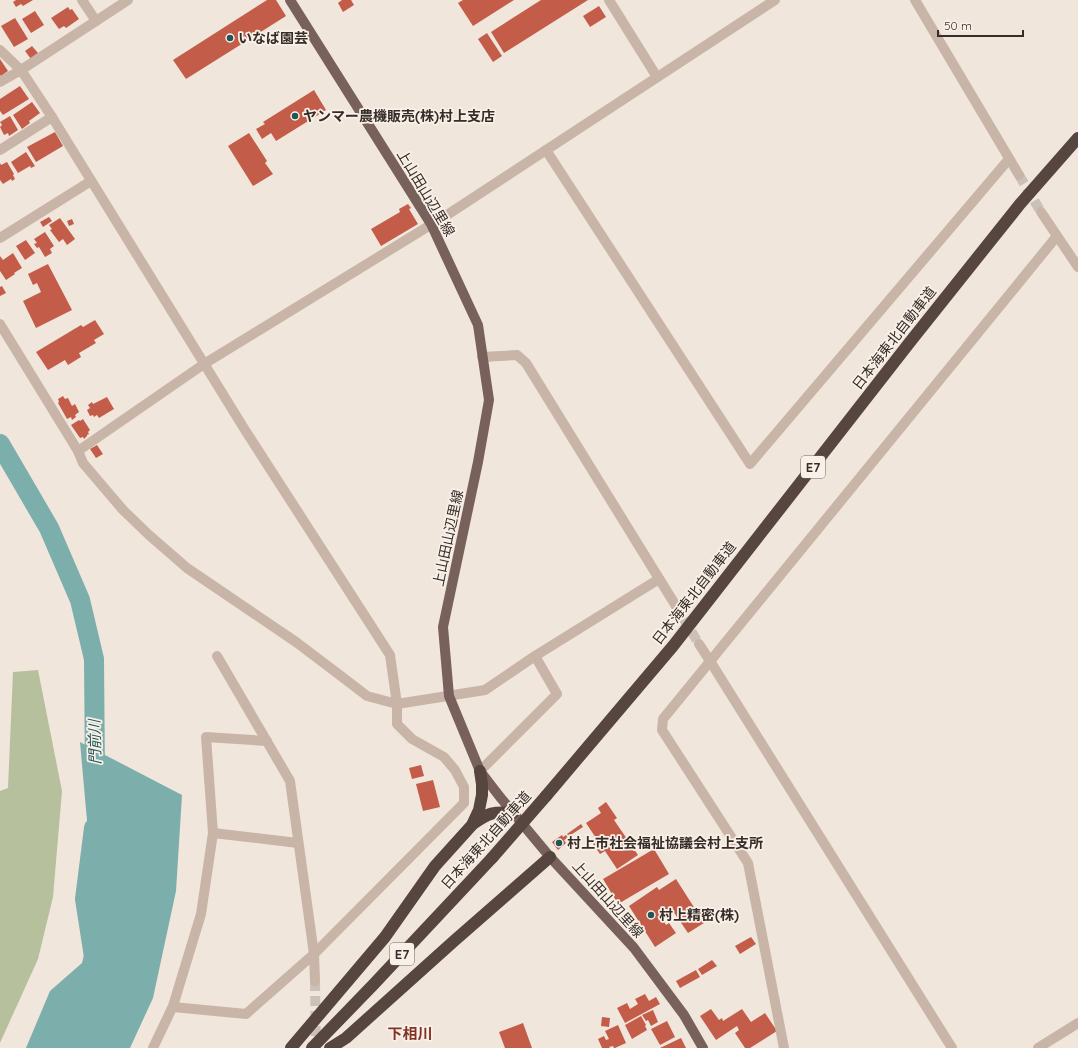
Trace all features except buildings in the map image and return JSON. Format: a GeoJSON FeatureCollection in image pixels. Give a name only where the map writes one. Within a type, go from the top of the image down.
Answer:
{"type":"FeatureCollection","features":[{"type":"Feature","properties":{"kind":"highway","name":"日本海東北自動車道"},"geometry":{"type":"LineString","coordinates":[[312,1048],[492,858],[673,646],[910,342],[1020,204],[1078,138]]}},
{"type":"Feature","properties":{"kind":"highway"},"geometry":{"type":"LineString","coordinates":[[291,1048],[385,936],[436,866],[472,824],[479,810],[482,795],[480,771]]}},
{"type":"Feature","properties":{"kind":"highway"},"geometry":{"type":"LineString","coordinates":[[472,824],[486,815],[500,811],[513,813]]}},
{"type":"Feature","properties":{"kind":"highway"},"geometry":{"type":"LineString","coordinates":[[330,1048],[346,1038],[550,857]]}},
{"type":"Feature","properties":{"kind":"main road","name":"上山田山辺里線"},"geometry":{"type":"LineString","coordinates":[[290,0],[431,224],[478,325],[489,400],[478,462],[443,627],[449,696],[480,771],[550,857],[634,948],[684,1015],[703,1048]]}},
{"type":"Feature","properties":{"kind":"street"},"geometry":{"type":"LineString","coordinates":[[82,0],[96,21]]}},
{"type":"Feature","properties":{"kind":"street"},"geometry":{"type":"LineString","coordinates":[[0,82],[21,70],[128,0]]}},
{"type":"Feature","properties":{"kind":"street"},"geometry":{"type":"LineString","coordinates":[[609,0],[657,77]]}},
{"type":"Feature","properties":{"kind":"street"},"geometry":{"type":"LineString","coordinates":[[78,451],[204,364],[450,213],[775,0]]}},
{"type":"Feature","properties":{"kind":"street"},"geometry":{"type":"LineString","coordinates":[[915,0],[1019,175]]}},
{"type":"Feature","properties":{"kind":"street"},"geometry":{"type":"LineString","coordinates":[[0,50],[21,70],[52,117],[245,430],[390,654],[397,704],[397,724],[412,739],[444,757],[455,770],[464,787],[464,803],[314,954],[246,1014],[173,1006]]}},
{"type":"Feature","properties":{"kind":"street"},"geometry":{"type":"LineString","coordinates":[[0,150],[52,117]]}},
{"type":"Feature","properties":{"kind":"street"},"geometry":{"type":"LineString","coordinates":[[546,150],[750,464],[1009,159]]}},
{"type":"Feature","properties":{"kind":"street"},"geometry":{"type":"LineString","coordinates":[[0,238],[91,181]]}},
{"type":"Feature","properties":{"kind":"street"},"geometry":{"type":"LineString","coordinates":[[1041,212],[1078,267]]}},
{"type":"Feature","properties":{"kind":"street"},"geometry":{"type":"LineString","coordinates":[[784,1048],[748,863],[662,730],[663,719],[1057,236]]}},
{"type":"Feature","properties":{"kind":"street"},"geometry":{"type":"LineString","coordinates":[[0,324],[78,451],[83,463],[123,510],[187,568],[296,642],[367,696],[397,704],[485,690],[535,656],[659,579]]}},
{"type":"Feature","properties":{"kind":"street"},"geometry":{"type":"LineString","coordinates":[[482,357],[517,355],[526,363],[676,606]]}},
{"type":"Feature","properties":{"kind":"street"},"geometry":{"type":"LineString","coordinates":[[698,644],[952,1048]]}},
{"type":"Feature","properties":{"kind":"street"},"geometry":{"type":"LineString","coordinates":[[218,656],[290,781],[314,954],[315,981]]}},
{"type":"Feature","properties":{"kind":"street"},"geometry":{"type":"LineString","coordinates":[[480,771],[557,694],[535,656]]}},
{"type":"Feature","properties":{"kind":"street"},"geometry":{"type":"LineString","coordinates":[[153,1048],[173,1006],[201,914],[214,833],[206,737],[267,741]]}},
{"type":"Feature","properties":{"kind":"street"},"geometry":{"type":"LineString","coordinates":[[214,833],[298,843]]}},
{"type":"Feature","properties":{"kind":"street"},"geometry":{"type":"LineString","coordinates":[[1038,1048],[1078,1023]]}},
{"type":"Feature","properties":{"kind":"green space"},"geometry":{"type":"Polygon","coordinates":[[[38,670],[62,791],[53,897],[38,959],[0,1043],[0,791],[8,788],[13,672],[38,670]]]}},
{"type":"Feature","properties":{"kind":"water"},"geometry":{"type":"Polygon","coordinates":[[[80,742],[182,795],[176,891],[153,998],[130,1048],[26,1048],[50,991],[82,963],[95,910],[80,742]]]}},
{"type":"Feature","properties":{"kind":"waterway","name":"門前川"},"geometry":{"type":"LineString","coordinates":[[0,444],[49,528],[80,600],[94,659],[95,776]]}},
{"type":"Feature","properties":{"kind":"waterway","name":"門前川"},"geometry":{"type":"LineString","coordinates":[[94,828],[85,899],[94,957]]}},
{"type":"Feature","properties":{"kind":"tunnel"},"geometry":{"type":"LineString","coordinates":[[1019,175],[1041,212]]}},
{"type":"Feature","properties":{"kind":"tunnel"},"geometry":{"type":"LineString","coordinates":[[676,606],[699,644]]}},
{"type":"Feature","properties":{"kind":"tunnel"},"geometry":{"type":"LineString","coordinates":[[315,981],[316,1047]]}},
{"type":"Feature","properties":{"kind":"place","name":"いなば園芸"},"geometry":{"type":"Point","coordinates":[230,38]}},
{"type":"Feature","properties":{"kind":"place","name":"ヤンマー農機販売(株)村上支店"},"geometry":{"type":"Point","coordinates":[295,116]}},
{"type":"Feature","properties":{"kind":"place","name":"村上市社会福祉協議会村上支所"},"geometry":{"type":"Point","coordinates":[559,843]}},
{"type":"Feature","properties":{"kind":"place","name":"村上精密(株)"},"geometry":{"type":"Point","coordinates":[651,915]}},
{"type":"Feature","properties":{"kind":"district","name":"下相川"},"geometry":{"type":"Point","coordinates":[410,1034]}}]}
